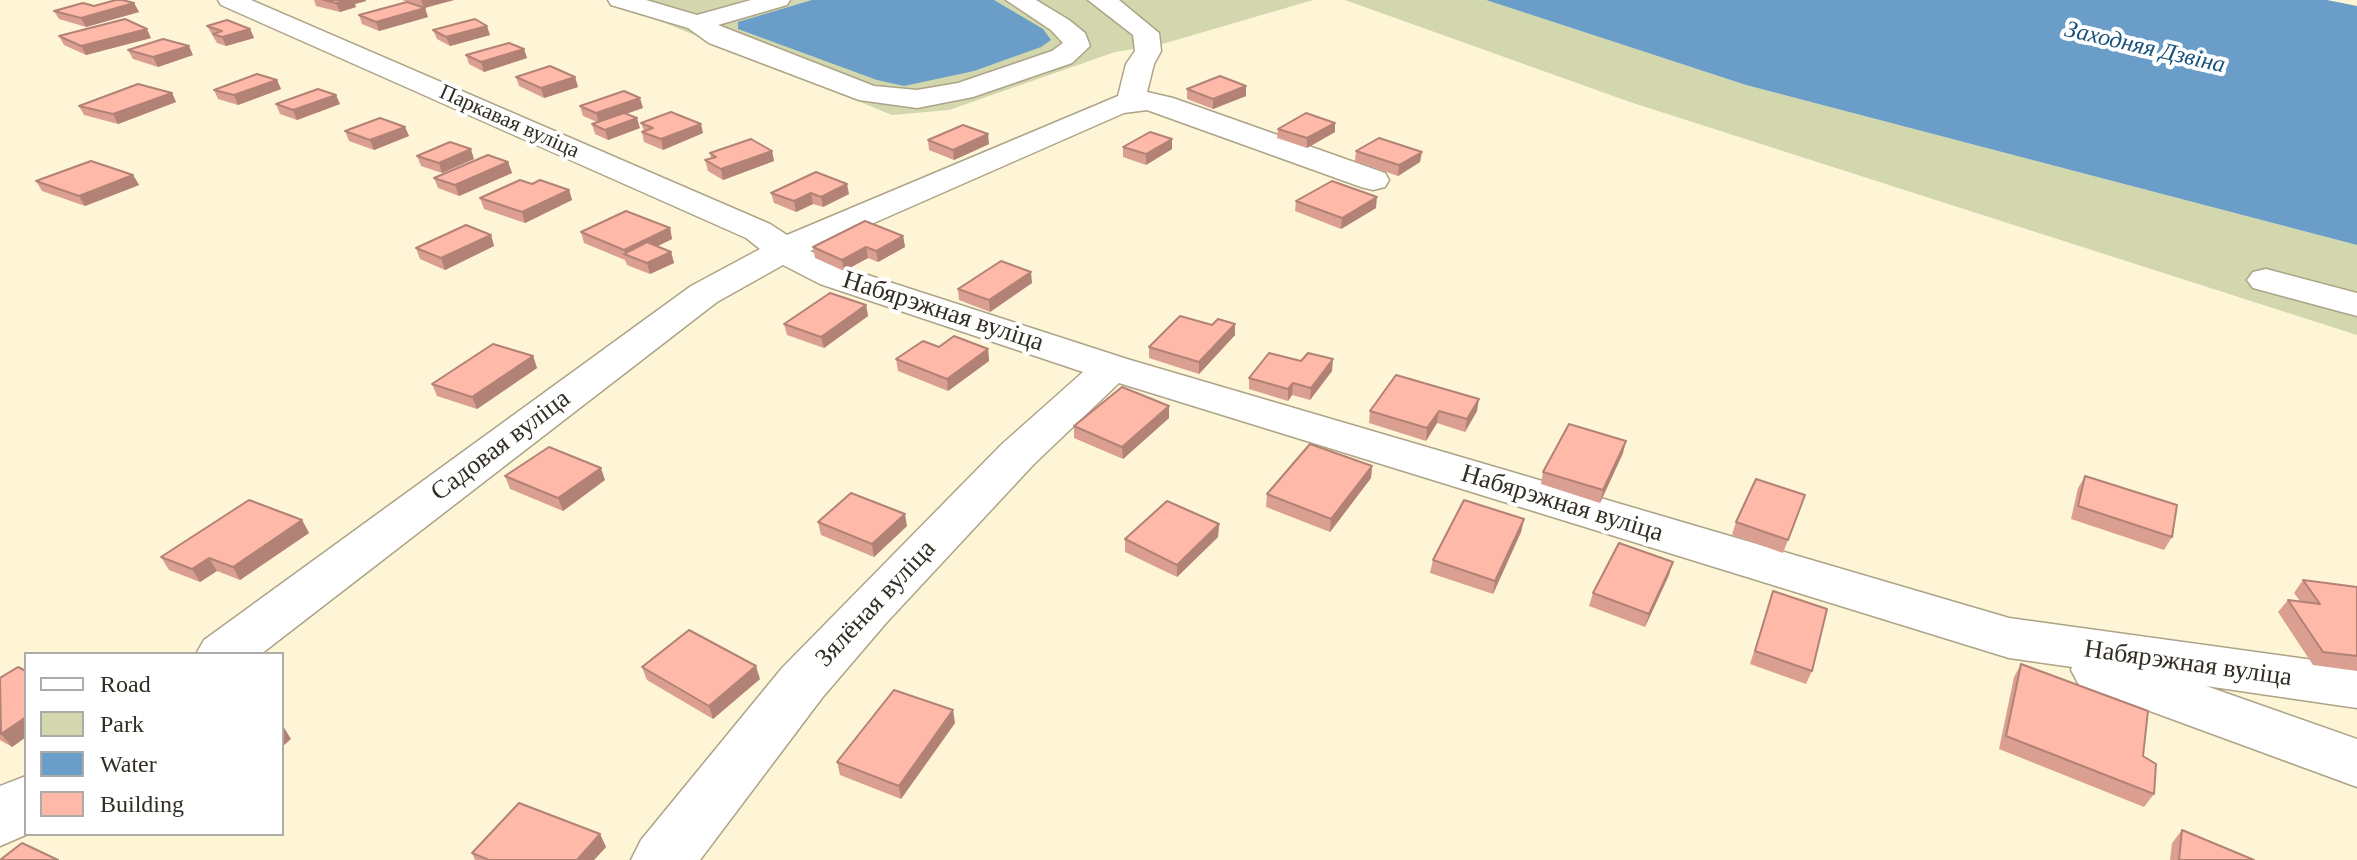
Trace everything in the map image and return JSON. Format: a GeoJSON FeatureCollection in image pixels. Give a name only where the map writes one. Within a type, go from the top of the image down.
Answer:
{"type":"FeatureCollection","features":[{"type":"Feature","properties":{"kind":"street","name":"Паркавая вуліца"},"geometry":{"type":"LineString","coordinates":[[230,0],[758,231],[786,249]]}},
{"type":"Feature","properties":{"kind":"street"},"geometry":{"type":"LineString","coordinates":[[620,0],[697,23],[718,37],[869,94],[917,99],[963,91],[1062,57],[1077,46],[1076,39],[1060,25],[1018,0]]}},
{"type":"Feature","properties":{"kind":"street"},"geometry":{"type":"LineString","coordinates":[[697,23],[778,0]]}},
{"type":"Feature","properties":{"kind":"street"},"geometry":{"type":"LineString","coordinates":[[1100,0],[1146,33],[1148,51],[1140,64],[1131,101],[1163,104],[1373,180]]}},
{"type":"Feature","properties":{"kind":"street","name":"Садовая вуліца"},"geometry":{"type":"LineString","coordinates":[[226,652],[704,294],[786,249],[1131,101]]}},
{"type":"Feature","properties":{"kind":"street","name":"Набярэжная вуліца"},"geometry":{"type":"LineString","coordinates":[[786,249],[803,263],[833,276],[1112,368],[2009,638],[2357,687]]}},
{"type":"Feature","properties":{"kind":"street"},"geometry":{"type":"LineString","coordinates":[[2266,280],[2357,305]]}},
{"type":"Feature","properties":{"kind":"street","name":"Зялёная вуліца"},"geometry":{"type":"LineString","coordinates":[[663,860],[802,683],[869,609],[1018,454],[1112,368]]}},
{"type":"Feature","properties":{"kind":"street"},"geometry":{"type":"LineString","coordinates":[[2009,638],[2357,763]]}},
{"type":"Feature","properties":{"kind":"street"},"geometry":{"type":"LineString","coordinates":[[0,820],[24,802]]}},
{"type":"Feature","properties":{"kind":"green space"},"geometry":{"type":"Polygon","coordinates":[[[608,0],[1313,0],[1159,45],[1115,52],[949,110],[892,115],[608,0]]]}},
{"type":"Feature","properties":{"kind":"green space"},"geometry":{"type":"Polygon","coordinates":[[[1345,0],[1486,0],[1746,85],[2357,245],[2357,335],[1630,102],[1345,0]]]}},
{"type":"Feature","properties":{"kind":"water"},"geometry":{"type":"Polygon","coordinates":[[[812,0],[994,0],[1043,29],[1051,40],[1041,47],[974,71],[904,86],[877,80],[738,29],[738,22],[812,0]]]}},
{"type":"Feature","properties":{"kind":"water","name":"Заходняя Дзвіна"},"geometry":{"type":"Polygon","coordinates":[[[1486,0],[2327,0],[2357,6],[2357,245],[1746,85],[1486,0]]]}},
{"type":"Feature","properties":{"kind":"building"},"geometry":{"type":"Polygon","coordinates":[[[116,0],[134,3],[81,18],[54,11],[83,3],[94,6],[116,0]]]}},
{"type":"Feature","properties":{"kind":"building"},"geometry":{"type":"Polygon","coordinates":[[[407,2],[425,8],[376,22],[359,15],[407,2]]]}},
{"type":"Feature","properties":{"kind":"building"},"geometry":{"type":"Polygon","coordinates":[[[125,19],[147,29],[81,46],[59,36],[125,19]]]}},
{"type":"Feature","properties":{"kind":"building"},"geometry":{"type":"Polygon","coordinates":[[[475,19],[487,26],[446,37],[433,30],[475,19]]]}},
{"type":"Feature","properties":{"kind":"building"},"geometry":{"type":"Polygon","coordinates":[[[227,20],[250,29],[222,37],[213,34],[222,31],[207,26],[227,20]]]}},
{"type":"Feature","properties":{"kind":"building"},"geometry":{"type":"Polygon","coordinates":[[[163,39],[189,46],[153,57],[128,50],[163,39]]]}},
{"type":"Feature","properties":{"kind":"building"},"geometry":{"type":"Polygon","coordinates":[[[509,43],[524,49],[481,62],[466,55],[509,43]]]}},
{"type":"Feature","properties":{"kind":"building"},"geometry":{"type":"Polygon","coordinates":[[[550,66],[575,77],[541,88],[516,77],[550,66]]]}},
{"type":"Feature","properties":{"kind":"building"},"geometry":{"type":"Polygon","coordinates":[[[257,74],[277,80],[234,95],[214,90],[257,74]]]}},
{"type":"Feature","properties":{"kind":"building"},"geometry":{"type":"Polygon","coordinates":[[[1220,76],[1246,86],[1213,99],[1187,89],[1220,76]]]}},
{"type":"Feature","properties":{"kind":"building"},"geometry":{"type":"Polygon","coordinates":[[[138,84],[172,93],[113,114],[79,106],[138,84]]]}},
{"type":"Feature","properties":{"kind":"building"},"geometry":{"type":"Polygon","coordinates":[[[318,89],[336,95],[293,110],[276,104],[318,89]]]}},
{"type":"Feature","properties":{"kind":"building"},"geometry":{"type":"Polygon","coordinates":[[[624,91],[640,98],[596,113],[580,106],[624,91]]]}},
{"type":"Feature","properties":{"kind":"building"},"geometry":{"type":"Polygon","coordinates":[[[671,112],[701,124],[661,139],[642,132],[653,128],[641,123],[671,112]]]}},
{"type":"Feature","properties":{"kind":"building"},"geometry":{"type":"Polygon","coordinates":[[[624,113],[637,118],[605,130],[592,124],[624,113]]]}},
{"type":"Feature","properties":{"kind":"building"},"geometry":{"type":"Polygon","coordinates":[[[1306,113],[1335,123],[1307,138],[1278,129],[1306,113]]]}},
{"type":"Feature","properties":{"kind":"building"},"geometry":{"type":"Polygon","coordinates":[[[380,118],[405,127],[370,140],[345,131],[380,118]]]}},
{"type":"Feature","properties":{"kind":"building"},"geometry":{"type":"Polygon","coordinates":[[[963,125],[988,134],[953,150],[928,140],[963,125]]]}},
{"type":"Feature","properties":{"kind":"building"},"geometry":{"type":"Polygon","coordinates":[[[1150,132],[1172,139],[1146,154],[1123,147],[1150,132]]]}},
{"type":"Feature","properties":{"kind":"building"},"geometry":{"type":"Polygon","coordinates":[[[1379,138],[1422,152],[1399,165],[1356,151],[1379,138]]]}},
{"type":"Feature","properties":{"kind":"building"},"geometry":{"type":"Polygon","coordinates":[[[751,139],[772,151],[721,169],[705,160],[716,157],[710,153],[751,139]]]}},
{"type":"Feature","properties":{"kind":"building"},"geometry":{"type":"Polygon","coordinates":[[[450,142],[471,149],[439,163],[417,156],[450,142]]]}},
{"type":"Feature","properties":{"kind":"building"},"geometry":{"type":"Polygon","coordinates":[[[488,155],[508,162],[455,185],[434,178],[488,155]]]}},
{"type":"Feature","properties":{"kind":"building"},"geometry":{"type":"Polygon","coordinates":[[[91,161],[133,175],[79,196],[36,181],[91,161]]]}},
{"type":"Feature","properties":{"kind":"building"},"geometry":{"type":"Polygon","coordinates":[[[816,172],[847,184],[821,197],[811,193],[794,201],[771,193],[816,172]]]}},
{"type":"Feature","properties":{"kind":"building"},"geometry":{"type":"Polygon","coordinates":[[[520,180],[532,184],[540,180],[569,190],[522,212],[480,198],[520,180]]]}},
{"type":"Feature","properties":{"kind":"building"},"geometry":{"type":"Polygon","coordinates":[[[1332,181],[1377,197],[1342,218],[1296,201],[1332,181]]]}},
{"type":"Feature","properties":{"kind":"building"},"geometry":{"type":"Polygon","coordinates":[[[626,211],[670,228],[624,250],[581,232],[626,211]]]}},
{"type":"Feature","properties":{"kind":"building"},"geometry":{"type":"Polygon","coordinates":[[[865,221],[903,236],[876,251],[866,247],[842,260],[813,247],[865,221]]]}},
{"type":"Feature","properties":{"kind":"building"},"geometry":{"type":"Polygon","coordinates":[[[466,225],[491,235],[441,258],[416,248],[466,225]]]}},
{"type":"Feature","properties":{"kind":"building"},"geometry":{"type":"Polygon","coordinates":[[[647,242],[671,252],[647,263],[624,254],[647,242]]]}},
{"type":"Feature","properties":{"kind":"building"},"geometry":{"type":"Polygon","coordinates":[[[1001,261],[1031,272],[989,300],[958,289],[1001,261]]]}},
{"type":"Feature","properties":{"kind":"building"},"geometry":{"type":"Polygon","coordinates":[[[830,293],[866,305],[821,337],[784,324],[830,293]]]}},
{"type":"Feature","properties":{"kind":"building"},"geometry":{"type":"Polygon","coordinates":[[[1180,316],[1212,325],[1218,319],[1235,324],[1199,362],[1149,347],[1180,316]]]}},
{"type":"Feature","properties":{"kind":"building"},"geometry":{"type":"Polygon","coordinates":[[[954,336],[988,349],[947,379],[896,359],[923,341],[939,347],[954,336]]]}},
{"type":"Feature","properties":{"kind":"building"},"geometry":{"type":"Polygon","coordinates":[[[493,344],[533,356],[472,397],[432,384],[493,344]]]}},
{"type":"Feature","properties":{"kind":"building"},"geometry":{"type":"Polygon","coordinates":[[[1269,353],[1301,361],[1308,353],[1333,359],[1311,388],[1293,383],[1288,389],[1249,378],[1269,353]]]}},
{"type":"Feature","properties":{"kind":"building"},"geometry":{"type":"Polygon","coordinates":[[[1396,375],[1479,399],[1467,419],[1439,411],[1427,428],[1370,411],[1396,375]]]}},
{"type":"Feature","properties":{"kind":"building"},"geometry":{"type":"Polygon","coordinates":[[[1122,387],[1169,406],[1122,447],[1074,426],[1122,387]]]}},
{"type":"Feature","properties":{"kind":"building"},"geometry":{"type":"Polygon","coordinates":[[[1569,424],[1626,441],[1603,490],[1543,472],[1569,424]]]}},
{"type":"Feature","properties":{"kind":"building"},"geometry":{"type":"Polygon","coordinates":[[[1310,444],[1372,466],[1331,519],[1267,494],[1310,444]]]}},
{"type":"Feature","properties":{"kind":"building"},"geometry":{"type":"Polygon","coordinates":[[[549,447],[601,468],[558,498],[505,476],[549,447]]]}},
{"type":"Feature","properties":{"kind":"building"},"geometry":{"type":"Polygon","coordinates":[[[2085,476],[2177,505],[2172,537],[2078,506],[2085,476]]]}},
{"type":"Feature","properties":{"kind":"building"},"geometry":{"type":"Polygon","coordinates":[[[1756,479],[1805,495],[1788,540],[1736,522],[1756,479]]]}},
{"type":"Feature","properties":{"kind":"building"},"geometry":{"type":"Polygon","coordinates":[[[851,493],[905,514],[872,544],[818,522],[851,493]]]}},
{"type":"Feature","properties":{"kind":"building"},"geometry":{"type":"Polygon","coordinates":[[[249,500],[302,520],[233,567],[209,558],[192,569],[161,557],[249,500]]]}},
{"type":"Feature","properties":{"kind":"building"},"geometry":{"type":"Polygon","coordinates":[[[1464,500],[1524,519],[1495,581],[1433,560],[1464,500]]]}},
{"type":"Feature","properties":{"kind":"building"},"geometry":{"type":"Polygon","coordinates":[[[1167,501],[1219,524],[1177,565],[1125,539],[1167,501]]]}},
{"type":"Feature","properties":{"kind":"building"},"geometry":{"type":"Polygon","coordinates":[[[1619,543],[1673,562],[1649,614],[1593,593],[1619,543]]]}},
{"type":"Feature","properties":{"kind":"building"},"geometry":{"type":"Polygon","coordinates":[[[2303,580],[2357,587],[2357,656],[2323,652],[2288,600],[2320,604],[2303,580]]]}},
{"type":"Feature","properties":{"kind":"building"},"geometry":{"type":"Polygon","coordinates":[[[1773,591],[1827,609],[1812,671],[1755,651],[1773,591]]]}},
{"type":"Feature","properties":{"kind":"building"},"geometry":{"type":"Polygon","coordinates":[[[689,630],[756,666],[709,706],[642,667],[689,630]]]}},
{"type":"Feature","properties":{"kind":"building"},"geometry":{"type":"Polygon","coordinates":[[[2021,664],[2148,711],[2143,756],[2156,764],[2154,794],[2006,736],[2021,664]]]}},
{"type":"Feature","properties":{"kind":"building"},"geometry":{"type":"Polygon","coordinates":[[[18,667],[24,670],[24,718],[1,734],[0,678],[18,667]]]}},
{"type":"Feature","properties":{"kind":"building"},"geometry":{"type":"Polygon","coordinates":[[[894,690],[953,710],[899,786],[837,762],[894,690]]]}},
{"type":"Feature","properties":{"kind":"building"},"geometry":{"type":"Polygon","coordinates":[[[519,803],[600,834],[577,860],[489,860],[472,853],[519,803]]]}},
{"type":"Feature","properties":{"kind":"building"},"geometry":{"type":"Polygon","coordinates":[[[2182,830],[2254,860],[2179,860],[2182,830]]]}},
{"type":"Feature","properties":{"kind":"building"},"geometry":{"type":"Polygon","coordinates":[[[22,843],[58,860],[0,860],[22,843]]]}}]}
